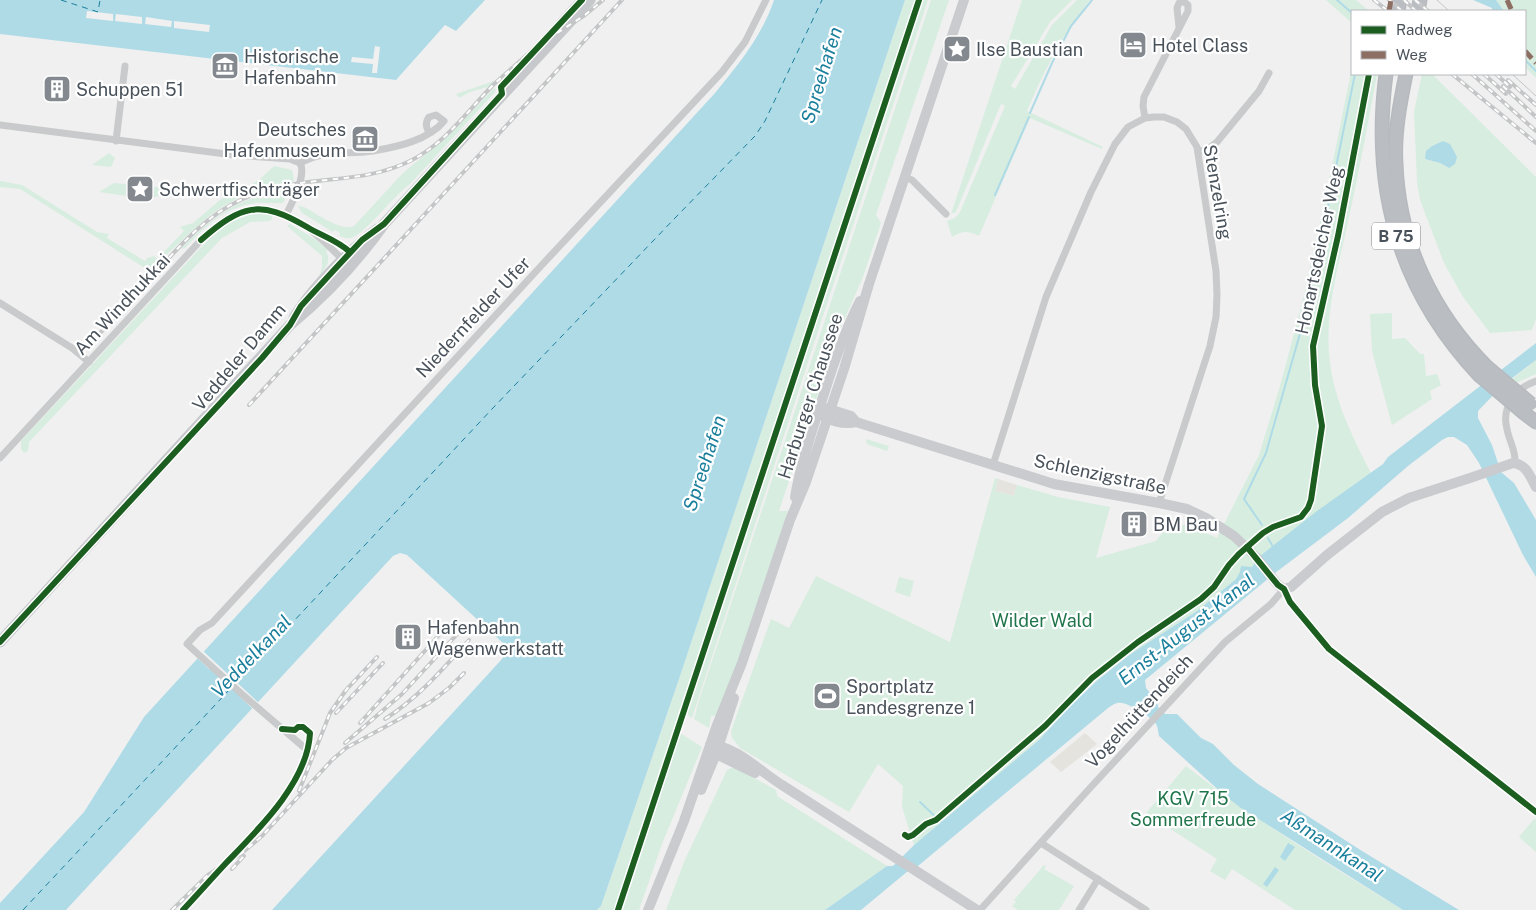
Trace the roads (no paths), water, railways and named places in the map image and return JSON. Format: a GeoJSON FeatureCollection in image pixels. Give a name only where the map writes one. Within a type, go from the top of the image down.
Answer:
{"type":"FeatureCollection","features":[{"type":"Feature","properties":{"kind":"highway","name":"B 75"},"geometry":{"type":"LineString","coordinates":[[1386,75],[1382,127],[1383,161],[1386,187],[1398,242],[1407,267],[1430,312],[1451,342],[1483,371],[1530,408],[1536,422]]}},
{"type":"Feature","properties":{"kind":"highway","name":"B 75"},"geometry":{"type":"LineString","coordinates":[[1406,75],[1396,138],[1396,163],[1403,221],[1418,265],[1435,301],[1483,371]]}},
{"type":"Feature","properties":{"kind":"main road","name":"Veddeler Damm"},"geometry":{"type":"LineString","coordinates":[[0,642],[290,325],[301,306],[347,259],[362,240],[384,224],[590,0]]}},
{"type":"Feature","properties":{"kind":"main road","name":"Harburger Chaussee"},"geometry":{"type":"LineString","coordinates":[[684,821],[696,802],[712,765],[715,748],[742,663],[790,520],[806,482],[904,177],[964,0]]}},
{"type":"Feature","properties":{"kind":"main road","name":"Harburger Chaussee"},"geometry":{"type":"LineString","coordinates":[[790,520],[801,468],[818,411],[846,330],[869,284]]}},
{"type":"Feature","properties":{"kind":"main road","name":"Schlenzigstraße"},"geometry":{"type":"LineString","coordinates":[[818,411],[820,414],[829,413],[848,424],[856,422],[1054,484],[1187,509],[1225,529],[1247,547],[1280,588],[1284,589]]}},
{"type":"Feature","properties":{"kind":"main road","name":"Vogelhüttendeich"},"geometry":{"type":"LineString","coordinates":[[1284,589],[1291,588],[1334,549],[1382,512],[1409,498],[1515,463]]}},
{"type":"Feature","properties":{"kind":"main road"},"geometry":{"type":"LineString","coordinates":[[1515,463],[1524,467],[1536,487]]}},
{"type":"Feature","properties":{"kind":"main road"},"geometry":{"type":"LineString","coordinates":[[648,910],[715,748],[764,778],[779,784],[978,910]]}},
{"type":"Feature","properties":{"kind":"street","name":"Niedernfelder Ufer"},"geometry":{"type":"LineString","coordinates":[[282,728],[188,644],[200,630],[212,623],[722,72],[746,42],[766,0]]}},
{"type":"Feature","properties":{"kind":"street"},"geometry":{"type":"LineString","coordinates":[[993,465],[1046,297],[1079,218],[1120,136],[1130,126],[1145,118],[1144,97],[1179,28]]}},
{"type":"Feature","properties":{"kind":"street"},"geometry":{"type":"LineString","coordinates":[[116,141],[125,66]]}},
{"type":"Feature","properties":{"kind":"street"},"geometry":{"type":"LineString","coordinates":[[1198,152],[1208,149],[1217,142],[1259,92],[1270,74]]}},
{"type":"Feature","properties":{"kind":"street","name":"Honartsdeicher Weg"},"geometry":{"type":"LineString","coordinates":[[1247,547],[1273,527],[1299,519],[1310,505],[1322,430],[1313,370],[1314,339],[1338,236],[1369,75]]}},
{"type":"Feature","properties":{"kind":"street","name":"Stenzelring"},"geometry":{"type":"LineString","coordinates":[[1145,118],[1164,117],[1177,122],[1190,133],[1198,152],[1216,271],[1217,295],[1216,317],[1210,346],[1159,503]]}},
{"type":"Feature","properties":{"kind":"street"},"geometry":{"type":"LineString","coordinates":[[0,125],[234,155],[290,159],[300,163],[302,175],[286,215]]}},
{"type":"Feature","properties":{"kind":"street"},"geometry":{"type":"LineString","coordinates":[[300,163],[313,156],[327,153],[373,151],[402,144],[429,133]]}},
{"type":"Feature","properties":{"kind":"street"},"geometry":{"type":"LineString","coordinates":[[904,177],[912,180],[946,214]]}},
{"type":"Feature","properties":{"kind":"street","name":"Am Windhukkai"},"geometry":{"type":"LineString","coordinates":[[0,458],[201,240],[234,216],[253,209],[268,210],[286,215],[308,228],[339,242],[347,259]]}},
{"type":"Feature","properties":{"kind":"street"},"geometry":{"type":"LineString","coordinates":[[0,303],[72,348],[89,362]]}},
{"type":"Feature","properties":{"kind":"street"},"geometry":{"type":"LineString","coordinates":[[1515,463],[1514,449],[1506,428],[1507,409],[1518,391],[1536,381]]}},
{"type":"Feature","properties":{"kind":"street","name":"Vogelhüttendeich"},"geometry":{"type":"LineString","coordinates":[[978,910],[1225,642],[1271,604],[1284,589]]}},
{"type":"Feature","properties":{"kind":"street"},"geometry":{"type":"LineString","coordinates":[[183,910],[268,817],[290,789],[300,768],[310,733],[303,726],[295,730],[282,728]]}},
{"type":"Feature","properties":{"kind":"street"},"geometry":{"type":"LineString","coordinates":[[282,728],[306,749]]}},
{"type":"Feature","properties":{"kind":"street"},"geometry":{"type":"LineString","coordinates":[[294,738],[295,730]]}},
{"type":"Feature","properties":{"kind":"street"},"geometry":{"type":"LineString","coordinates":[[1041,843],[1146,910]]}},
{"type":"Feature","properties":{"kind":"street"},"geometry":{"type":"LineString","coordinates":[[1079,910],[1098,879]]}},
{"type":"Feature","properties":{"kind":"water"},"geometry":{"type":"Polygon","coordinates":[[[0,0],[485,0],[456,31],[445,25],[396,80],[0,34],[0,0]]]}},
{"type":"Feature","properties":{"kind":"water"},"geometry":{"type":"Polygon","coordinates":[[[774,0],[905,0],[679,679],[601,906],[597,910],[272,910],[502,659],[506,652],[504,644],[407,555],[400,553],[393,556],[66,910],[0,910],[0,903],[84,812],[144,717],[715,93],[756,38],[774,0]]]}},
{"type":"Feature","properties":{"kind":"water"},"geometry":{"type":"Polygon","coordinates":[[[1473,0],[1496,0],[1503,10],[1492,10],[1492,8],[1473,0]]]}},
{"type":"Feature","properties":{"kind":"water"},"geometry":{"type":"Polygon","coordinates":[[[1443,141],[1450,144],[1457,157],[1455,164],[1449,168],[1440,163],[1425,159],[1426,151],[1443,141]]]}},
{"type":"Feature","properties":{"kind":"water"},"geometry":{"type":"Polygon","coordinates":[[[1536,343],[1536,360],[1503,385],[1478,411],[1478,418],[1492,445],[1501,472],[1514,483],[1536,520],[1536,577],[1523,555],[1479,463],[1467,445],[1454,437],[1448,437],[1408,466],[1348,518],[1275,573],[1145,680],[1146,688],[1157,701],[1158,707],[1165,714],[1177,714],[1201,738],[1213,744],[1234,765],[1258,784],[1362,851],[1459,910],[1403,910],[1241,808],[1159,736],[1157,725],[1154,721],[1135,708],[1120,703],[1108,708],[918,866],[908,871],[861,910],[825,910],[887,866],[893,866],[914,845],[1039,740],[1071,705],[1099,679],[1132,653],[1197,611],[1236,579],[1241,566],[1252,567],[1260,556],[1317,511],[1383,464],[1388,457],[1536,343]]]}},
{"type":"Feature","properties":{"kind":"water"},"geometry":{"type":"Polygon","coordinates":[[[1288,843],[1295,847],[1285,861],[1280,857],[1288,843]]]}},
{"type":"Feature","properties":{"kind":"water"},"geometry":{"type":"Polygon","coordinates":[[[1275,867],[1279,870],[1267,887],[1263,884],[1275,867]]]}},
{"type":"Feature","properties":{"kind":"waterway"},"geometry":{"type":"LineString","coordinates":[[1030,113],[1071,26],[1092,0]]}},
{"type":"Feature","properties":{"kind":"waterway"},"geometry":{"type":"LineString","coordinates":[[1337,0],[1351,12]]}},
{"type":"Feature","properties":{"kind":"waterway"},"geometry":{"type":"LineString","coordinates":[[1526,61],[1536,71]]}},
{"type":"Feature","properties":{"kind":"waterway"},"geometry":{"type":"LineString","coordinates":[[1262,525],[1244,499],[1266,453],[1307,309],[1355,75]]}},
{"type":"Feature","properties":{"kind":"waterway"},"geometry":{"type":"LineString","coordinates":[[995,195],[1029,117]]}},
{"type":"Feature","properties":{"kind":"waterway"},"geometry":{"type":"LineString","coordinates":[[1268,538],[1273,547]]}},
{"type":"Feature","properties":{"kind":"waterway"},"geometry":{"type":"LineString","coordinates":[[920,802],[942,823]]}},
{"type":"Feature","properties":{"kind":"tram line"},"geometry":{"type":"LineString","coordinates":[[1437,0],[1448,10]]}},
{"type":"Feature","properties":{"kind":"tram line"},"geometry":{"type":"LineString","coordinates":[[1513,75],[1536,96]]}},
{"type":"Feature","properties":{"kind":"railway"},"geometry":{"type":"LineString","coordinates":[[88,347],[190,236],[219,212],[236,202],[254,194],[293,184],[361,176],[378,172],[412,160],[424,153],[445,136],[492,86],[529,53],[578,0]]}},
{"type":"Feature","properties":{"kind":"railway"},"geometry":{"type":"LineString","coordinates":[[548,39],[585,15],[603,0]]}},
{"type":"Feature","properties":{"kind":"railway"},"geometry":{"type":"LineString","coordinates":[[249,405],[622,0]]}},
{"type":"Feature","properties":{"kind":"railway"},"geometry":{"type":"LineString","coordinates":[[1374,0],[1387,10]]}},
{"type":"Feature","properties":{"kind":"railway"},"geometry":{"type":"LineString","coordinates":[[1389,0],[1401,10]]}},
{"type":"Feature","properties":{"kind":"railway"},"geometry":{"type":"LineString","coordinates":[[1404,0],[1415,10]]}},
{"type":"Feature","properties":{"kind":"railway"},"geometry":{"type":"LineString","coordinates":[[1415,0],[1427,10]]}},
{"type":"Feature","properties":{"kind":"railway"},"geometry":{"type":"LineString","coordinates":[[1453,75],[1536,143]]}},
{"type":"Feature","properties":{"kind":"railway"},"geometry":{"type":"LineString","coordinates":[[1473,75],[1536,131]]}},
{"type":"Feature","properties":{"kind":"railway"},"geometry":{"type":"LineString","coordinates":[[1485,75],[1506,94]]}},
{"type":"Feature","properties":{"kind":"railway"},"geometry":{"type":"LineString","coordinates":[[1497,75],[1510,87]]}},
{"type":"Feature","properties":{"kind":"railway"},"geometry":{"type":"LineString","coordinates":[[1508,80],[1536,105]]}},
{"type":"Feature","properties":{"kind":"railway"},"geometry":{"type":"LineString","coordinates":[[1503,86],[1536,117]]}},
{"type":"Feature","properties":{"kind":"railway"},"geometry":{"type":"LineString","coordinates":[[360,723],[449,624]]}},
{"type":"Feature","properties":{"kind":"railway"},"geometry":{"type":"LineString","coordinates":[[345,743],[402,694],[461,630]]}},
{"type":"Feature","properties":{"kind":"railway"},"geometry":{"type":"LineString","coordinates":[[385,719],[419,692],[469,640]]}},
{"type":"Feature","properties":{"kind":"railway"},"geometry":{"type":"LineString","coordinates":[[299,791],[330,713],[346,690],[377,657]]}},
{"type":"Feature","properties":{"kind":"railway"},"geometry":{"type":"LineString","coordinates":[[336,713],[383,663]]}},
{"type":"Feature","properties":{"kind":"railway"},"geometry":{"type":"LineString","coordinates":[[172,910],[208,875],[242,853],[262,836],[332,760],[346,748],[429,703],[449,688],[464,673]]}},
{"type":"Feature","properties":{"kind":"railway"},"geometry":{"type":"LineString","coordinates":[[232,869],[244,856]]}},
{"type":"Feature","properties":{"kind":"place","name":"Hotel Class"},"geometry":{"type":"Point","coordinates":[1133,45]}},
{"type":"Feature","properties":{"kind":"place","name":"Ilse Baustian"},"geometry":{"type":"Point","coordinates":[957,49]}},
{"type":"Feature","properties":{"kind":"place","name":"Historische Hafenbahn"},"geometry":{"type":"Point","coordinates":[225,66]}},
{"type":"Feature","properties":{"kind":"place","name":"Schuppen 51"},"geometry":{"type":"Point","coordinates":[57,89]}},
{"type":"Feature","properties":{"kind":"place","name":"Deutsches Hafenmuseum"},"geometry":{"type":"Point","coordinates":[365,139]}},
{"type":"Feature","properties":{"kind":"place","name":"Schwertfischträger"},"geometry":{"type":"Point","coordinates":[140,189]}},
{"type":"Feature","properties":{"kind":"place","name":"BM Bau"},"geometry":{"type":"Point","coordinates":[1134,524]}},
{"type":"Feature","properties":{"kind":"place","name":"Hafenbahn Wagenwerkstatt"},"geometry":{"type":"Point","coordinates":[408,637]}},
{"type":"Feature","properties":{"kind":"place","name":"Sportplatz Landesgrenze 1"},"geometry":{"type":"Point","coordinates":[827,696]}},
{"type":"Feature","properties":{"kind":"water label","name":"Spreehafen"},"geometry":{"type":"Point","coordinates":[821,75]}},
{"type":"Feature","properties":{"kind":"water label","name":"Spreehafen"},"geometry":{"type":"Point","coordinates":[704,463]}},
{"type":"Feature","properties":{"kind":"water label","name":"Ernst-August-Kanal"},"geometry":{"type":"Point","coordinates":[1186,629]}},
{"type":"Feature","properties":{"kind":"water label","name":"Veddelkanal"},"geometry":{"type":"Point","coordinates":[251,656]}},
{"type":"Feature","properties":{"kind":"water label","name":"Aßmannkanal"},"geometry":{"type":"Point","coordinates":[1332,845]}},
{"type":"Feature","properties":{"kind":"park label","name":"Wilder Wald"},"geometry":{"type":"Point","coordinates":[1042,620]}},
{"type":"Feature","properties":{"kind":"park label","name":"KGV 715 Sommerfreude"},"geometry":{"type":"Point","coordinates":[1193,808]}}]}
